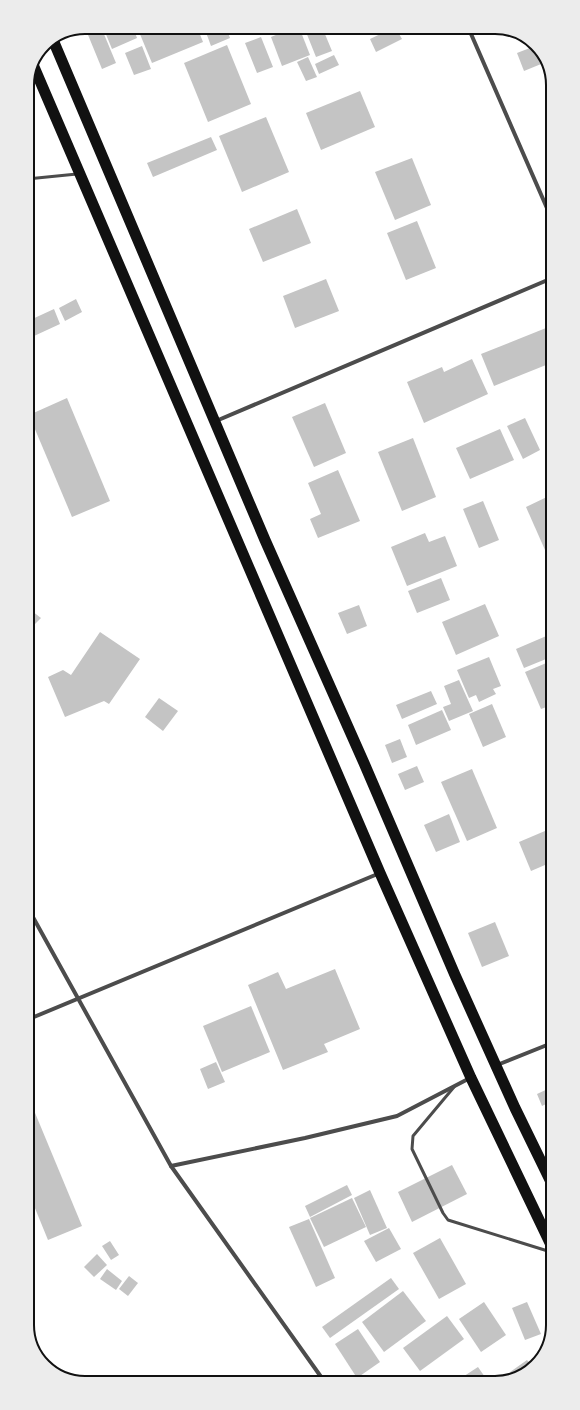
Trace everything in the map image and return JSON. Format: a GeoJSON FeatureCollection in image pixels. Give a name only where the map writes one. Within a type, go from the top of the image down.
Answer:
{"type":"FeatureCollection","features":[{"type":"Feature","properties":{"kind":"highway"},"geometry":{"type":"LineString","coordinates":[[55,45],[214,422],[496,1065],[546,1171]]}},
{"type":"Feature","properties":{"kind":"highway"},"geometry":{"type":"LineString","coordinates":[[36,72],[380,873],[471,1078],[546,1234]]}},
{"type":"Feature","properties":{"kind":"street"},"geometry":{"type":"LineString","coordinates":[[471,34],[546,206]]}},
{"type":"Feature","properties":{"kind":"street"},"geometry":{"type":"LineString","coordinates":[[214,422],[546,281]]}},
{"type":"Feature","properties":{"kind":"street"},"geometry":{"type":"LineString","coordinates":[[34,1017],[380,873]]}},
{"type":"Feature","properties":{"kind":"street"},"geometry":{"type":"LineString","coordinates":[[34,919],[171,1166],[320,1376]]}},
{"type":"Feature","properties":{"kind":"street"},"geometry":{"type":"LineString","coordinates":[[496,1065],[546,1045]]}},
{"type":"Feature","properties":{"kind":"street"},"geometry":{"type":"LineString","coordinates":[[171,1166],[306,1138],[397,1116],[471,1078]]}},
{"type":"Feature","properties":{"kind":"lane"},"geometry":{"type":"LineString","coordinates":[[34,178],[81,174]]}},
{"type":"Feature","properties":{"kind":"lane"},"geometry":{"type":"LineString","coordinates":[[456,1085],[413,1136],[412,1149],[443,1213],[448,1220],[546,1250]]}},
{"type":"Feature","properties":{"kind":"building"},"geometry":{"type":"Polygon","coordinates":[[[88,34],[104,34],[116,63],[102,69],[88,34]]]}},
{"type":"Feature","properties":{"kind":"building"},"geometry":{"type":"Polygon","coordinates":[[[106,34],[136,34],[137,38],[112,49],[106,34]]]}},
{"type":"Feature","properties":{"kind":"building"},"geometry":{"type":"Polygon","coordinates":[[[140,34],[200,34],[203,42],[152,63],[140,34]]]}},
{"type":"Feature","properties":{"kind":"building"},"geometry":{"type":"Polygon","coordinates":[[[207,34],[229,34],[230,38],[211,46],[207,34]]]}},
{"type":"Feature","properties":{"kind":"building"},"geometry":{"type":"Polygon","coordinates":[[[278,34],[302,34],[310,55],[282,66],[271,37],[278,34]]]}},
{"type":"Feature","properties":{"kind":"building"},"geometry":{"type":"Polygon","coordinates":[[[307,34],[325,34],[332,51],[316,57],[307,34]]]}},
{"type":"Feature","properties":{"kind":"building"},"geometry":{"type":"Polygon","coordinates":[[[380,34],[399,34],[402,39],[376,52],[370,39],[380,34]]]}},
{"type":"Feature","properties":{"kind":"building"},"geometry":{"type":"Polygon","coordinates":[[[261,37],[273,67],[257,73],[245,43],[261,37]]]}},
{"type":"Feature","properties":{"kind":"building"},"geometry":{"type":"Polygon","coordinates":[[[227,45],[251,104],[208,122],[184,63],[227,45]]]}},
{"type":"Feature","properties":{"kind":"building"},"geometry":{"type":"Polygon","coordinates":[[[142,46],[151,69],[134,75],[125,53],[142,46]]]}},
{"type":"Feature","properties":{"kind":"building"},"geometry":{"type":"Polygon","coordinates":[[[530,48],[541,64],[524,71],[517,53],[530,48]]]}},
{"type":"Feature","properties":{"kind":"building"},"geometry":{"type":"Polygon","coordinates":[[[334,55],[339,65],[319,74],[315,64],[334,55]]]}},
{"type":"Feature","properties":{"kind":"building"},"geometry":{"type":"Polygon","coordinates":[[[308,57],[317,77],[306,81],[297,62],[308,57]]]}},
{"type":"Feature","properties":{"kind":"building"},"geometry":{"type":"Polygon","coordinates":[[[360,91],[375,127],[321,150],[306,113],[360,91]]]}},
{"type":"Feature","properties":{"kind":"building"},"geometry":{"type":"Polygon","coordinates":[[[266,117],[289,172],[242,192],[219,136],[266,117]]]}},
{"type":"Feature","properties":{"kind":"building"},"geometry":{"type":"Polygon","coordinates":[[[211,137],[217,150],[153,177],[147,163],[211,137]]]}},
{"type":"Feature","properties":{"kind":"building"},"geometry":{"type":"Polygon","coordinates":[[[412,158],[431,205],[395,220],[375,172],[412,158]]]}},
{"type":"Feature","properties":{"kind":"building"},"geometry":{"type":"Polygon","coordinates":[[[297,209],[311,243],[263,262],[249,229],[297,209]]]}},
{"type":"Feature","properties":{"kind":"building"},"geometry":{"type":"Polygon","coordinates":[[[417,221],[436,268],[406,280],[387,233],[417,221]]]}},
{"type":"Feature","properties":{"kind":"building"},"geometry":{"type":"Polygon","coordinates":[[[326,279],[339,311],[295,328],[283,296],[326,279]]]}},
{"type":"Feature","properties":{"kind":"building"},"geometry":{"type":"Polygon","coordinates":[[[76,299],[82,312],[65,321],[59,308],[76,299]]]}},
{"type":"Feature","properties":{"kind":"building"},"geometry":{"type":"Polygon","coordinates":[[[54,309],[60,324],[34,336],[34,318],[54,309]]]}},
{"type":"Feature","properties":{"kind":"building"},"geometry":{"type":"Polygon","coordinates":[[[546,328],[546,365],[494,386],[481,354],[546,328]]]}},
{"type":"Feature","properties":{"kind":"building"},"geometry":{"type":"Polygon","coordinates":[[[472,359],[488,394],[424,423],[407,382],[442,367],[444,372],[472,359]]]}},
{"type":"Feature","properties":{"kind":"building"},"geometry":{"type":"Polygon","coordinates":[[[67,398],[110,501],[72,517],[34,427],[34,413],[67,398]]]}},
{"type":"Feature","properties":{"kind":"building"},"geometry":{"type":"Polygon","coordinates":[[[325,403],[346,453],[314,467],[292,417],[325,403]]]}},
{"type":"Feature","properties":{"kind":"building"},"geometry":{"type":"Polygon","coordinates":[[[525,418],[540,450],[523,459],[507,426],[525,418]]]}},
{"type":"Feature","properties":{"kind":"building"},"geometry":{"type":"Polygon","coordinates":[[[500,429],[514,460],[470,479],[456,448],[500,429]]]}},
{"type":"Feature","properties":{"kind":"building"},"geometry":{"type":"Polygon","coordinates":[[[413,438],[436,497],[402,511],[378,452],[413,438]]]}},
{"type":"Feature","properties":{"kind":"building"},"geometry":{"type":"Polygon","coordinates":[[[338,470],[360,521],[318,538],[310,519],[321,514],[308,483],[338,470]]]}},
{"type":"Feature","properties":{"kind":"building"},"geometry":{"type":"Polygon","coordinates":[[[546,497],[546,552],[526,507],[546,497]]]}},
{"type":"Feature","properties":{"kind":"building"},"geometry":{"type":"Polygon","coordinates":[[[483,501],[499,540],[479,548],[463,509],[483,501]]]}},
{"type":"Feature","properties":{"kind":"building"},"geometry":{"type":"Polygon","coordinates":[[[425,533],[429,542],[445,536],[457,566],[407,586],[391,547],[425,533]]]}},
{"type":"Feature","properties":{"kind":"building"},"geometry":{"type":"Polygon","coordinates":[[[441,578],[450,600],[417,613],[408,591],[441,578]]]}},
{"type":"Feature","properties":{"kind":"building"},"geometry":{"type":"Polygon","coordinates":[[[485,604],[499,636],[456,655],[442,622],[485,604]]]}},
{"type":"Feature","properties":{"kind":"building"},"geometry":{"type":"Polygon","coordinates":[[[359,605],[367,626],[347,634],[338,613],[359,605]]]}},
{"type":"Feature","properties":{"kind":"building"},"geometry":{"type":"Polygon","coordinates":[[[34,613],[41,618],[34,625],[34,613]]]}},
{"type":"Feature","properties":{"kind":"building"},"geometry":{"type":"Polygon","coordinates":[[[100,632],[140,659],[109,704],[104,701],[65,717],[48,677],[63,670],[71,675],[100,632]]]}},
{"type":"Feature","properties":{"kind":"building"},"geometry":{"type":"Polygon","coordinates":[[[546,636],[546,659],[524,668],[516,649],[546,636]]]}},
{"type":"Feature","properties":{"kind":"building"},"geometry":{"type":"Polygon","coordinates":[[[489,657],[501,686],[493,689],[496,694],[479,702],[476,695],[469,698],[457,670],[489,657]]]}},
{"type":"Feature","properties":{"kind":"building"},"geometry":{"type":"Polygon","coordinates":[[[546,663],[546,707],[541,709],[525,672],[546,663]]]}},
{"type":"Feature","properties":{"kind":"building"},"geometry":{"type":"Polygon","coordinates":[[[459,680],[473,711],[449,721],[443,707],[451,704],[444,686],[459,680]]]}},
{"type":"Feature","properties":{"kind":"building"},"geometry":{"type":"Polygon","coordinates":[[[431,691],[437,704],[402,719],[396,705],[431,691]]]}},
{"type":"Feature","properties":{"kind":"building"},"geometry":{"type":"Polygon","coordinates":[[[159,698],[178,711],[163,731],[145,717],[159,698]]]}},
{"type":"Feature","properties":{"kind":"building"},"geometry":{"type":"Polygon","coordinates":[[[492,704],[506,737],[483,747],[469,714],[492,704]]]}},
{"type":"Feature","properties":{"kind":"building"},"geometry":{"type":"Polygon","coordinates":[[[442,710],[451,730],[416,745],[408,725],[442,710]]]}},
{"type":"Feature","properties":{"kind":"building"},"geometry":{"type":"Polygon","coordinates":[[[400,739],[407,757],[392,763],[385,745],[400,739]]]}},
{"type":"Feature","properties":{"kind":"building"},"geometry":{"type":"Polygon","coordinates":[[[417,766],[424,782],[405,790],[398,774],[417,766]]]}},
{"type":"Feature","properties":{"kind":"building"},"geometry":{"type":"Polygon","coordinates":[[[472,769],[497,828],[467,841],[441,782],[472,769]]]}},
{"type":"Feature","properties":{"kind":"building"},"geometry":{"type":"Polygon","coordinates":[[[449,814],[460,842],[436,852],[424,825],[449,814]]]}},
{"type":"Feature","properties":{"kind":"building"},"geometry":{"type":"Polygon","coordinates":[[[546,831],[546,865],[531,871],[519,842],[546,831]]]}},
{"type":"Feature","properties":{"kind":"building"},"geometry":{"type":"Polygon","coordinates":[[[495,922],[509,956],[482,967],[468,933],[495,922]]]}},
{"type":"Feature","properties":{"kind":"building"},"geometry":{"type":"Polygon","coordinates":[[[335,969],[360,1029],[324,1044],[328,1052],[283,1070],[248,985],[278,972],[286,989],[335,969]]]}},
{"type":"Feature","properties":{"kind":"building"},"geometry":{"type":"Polygon","coordinates":[[[251,1006],[270,1052],[222,1072],[203,1026],[251,1006]]]}},
{"type":"Feature","properties":{"kind":"building"},"geometry":{"type":"Polygon","coordinates":[[[216,1062],[225,1082],[208,1089],[200,1069],[216,1062]]]}},
{"type":"Feature","properties":{"kind":"building"},"geometry":{"type":"Polygon","coordinates":[[[546,1090],[546,1104],[542,1106],[537,1094],[546,1090]]]}},
{"type":"Feature","properties":{"kind":"building"},"geometry":{"type":"Polygon","coordinates":[[[34,1110],[82,1226],[48,1240],[34,1206],[34,1110]]]}},
{"type":"Feature","properties":{"kind":"building"},"geometry":{"type":"Polygon","coordinates":[[[452,1165],[467,1194],[412,1222],[398,1192],[452,1165]]]}},
{"type":"Feature","properties":{"kind":"building"},"geometry":{"type":"Polygon","coordinates":[[[347,1185],[352,1195],[310,1217],[305,1206],[347,1185]]]}},
{"type":"Feature","properties":{"kind":"building"},"geometry":{"type":"Polygon","coordinates":[[[370,1190],[387,1228],[370,1235],[354,1198],[370,1190]]]}},
{"type":"Feature","properties":{"kind":"building"},"geometry":{"type":"Polygon","coordinates":[[[352,1198],[366,1227],[324,1247],[310,1218],[352,1198]]]}},
{"type":"Feature","properties":{"kind":"building"},"geometry":{"type":"Polygon","coordinates":[[[309,1219],[335,1278],[316,1287],[289,1227],[309,1219]]]}},
{"type":"Feature","properties":{"kind":"building"},"geometry":{"type":"Polygon","coordinates":[[[389,1228],[401,1249],[376,1262],[364,1241],[389,1228]]]}},
{"type":"Feature","properties":{"kind":"building"},"geometry":{"type":"Polygon","coordinates":[[[440,1238],[466,1284],[439,1299],[413,1253],[440,1238]]]}},
{"type":"Feature","properties":{"kind":"building"},"geometry":{"type":"Polygon","coordinates":[[[110,1241],[119,1255],[111,1260],[102,1246],[110,1241]]]}},
{"type":"Feature","properties":{"kind":"building"},"geometry":{"type":"Polygon","coordinates":[[[97,1254],[107,1265],[94,1277],[84,1267],[97,1254]]]}},
{"type":"Feature","properties":{"kind":"building"},"geometry":{"type":"Polygon","coordinates":[[[107,1269],[122,1281],[116,1290],[100,1279],[107,1269]]]}},
{"type":"Feature","properties":{"kind":"building"},"geometry":{"type":"Polygon","coordinates":[[[129,1276],[138,1283],[128,1296],[119,1289],[129,1276]]]}},
{"type":"Feature","properties":{"kind":"building"},"geometry":{"type":"Polygon","coordinates":[[[391,1278],[399,1289],[330,1338],[322,1327],[391,1278]]]}},
{"type":"Feature","properties":{"kind":"building"},"geometry":{"type":"Polygon","coordinates":[[[403,1291],[426,1321],[384,1352],[362,1322],[403,1291]]]}},
{"type":"Feature","properties":{"kind":"building"},"geometry":{"type":"Polygon","coordinates":[[[484,1302],[506,1335],[481,1352],[459,1319],[484,1302]]]}},
{"type":"Feature","properties":{"kind":"building"},"geometry":{"type":"Polygon","coordinates":[[[527,1302],[541,1334],[525,1340],[512,1308],[527,1302]]]}},
{"type":"Feature","properties":{"kind":"building"},"geometry":{"type":"Polygon","coordinates":[[[447,1316],[464,1339],[420,1371],[403,1348],[447,1316]]]}},
{"type":"Feature","properties":{"kind":"building"},"geometry":{"type":"Polygon","coordinates":[[[358,1329],[380,1362],[360,1376],[356,1376],[335,1344],[358,1329]]]}},
{"type":"Feature","properties":{"kind":"building"},"geometry":{"type":"Polygon","coordinates":[[[527,1360],[529,1363],[517,1371],[507,1374],[527,1360]]]}},
{"type":"Feature","properties":{"kind":"building"},"geometry":{"type":"Polygon","coordinates":[[[478,1367],[484,1376],[464,1376],[478,1367]]]}}]}
